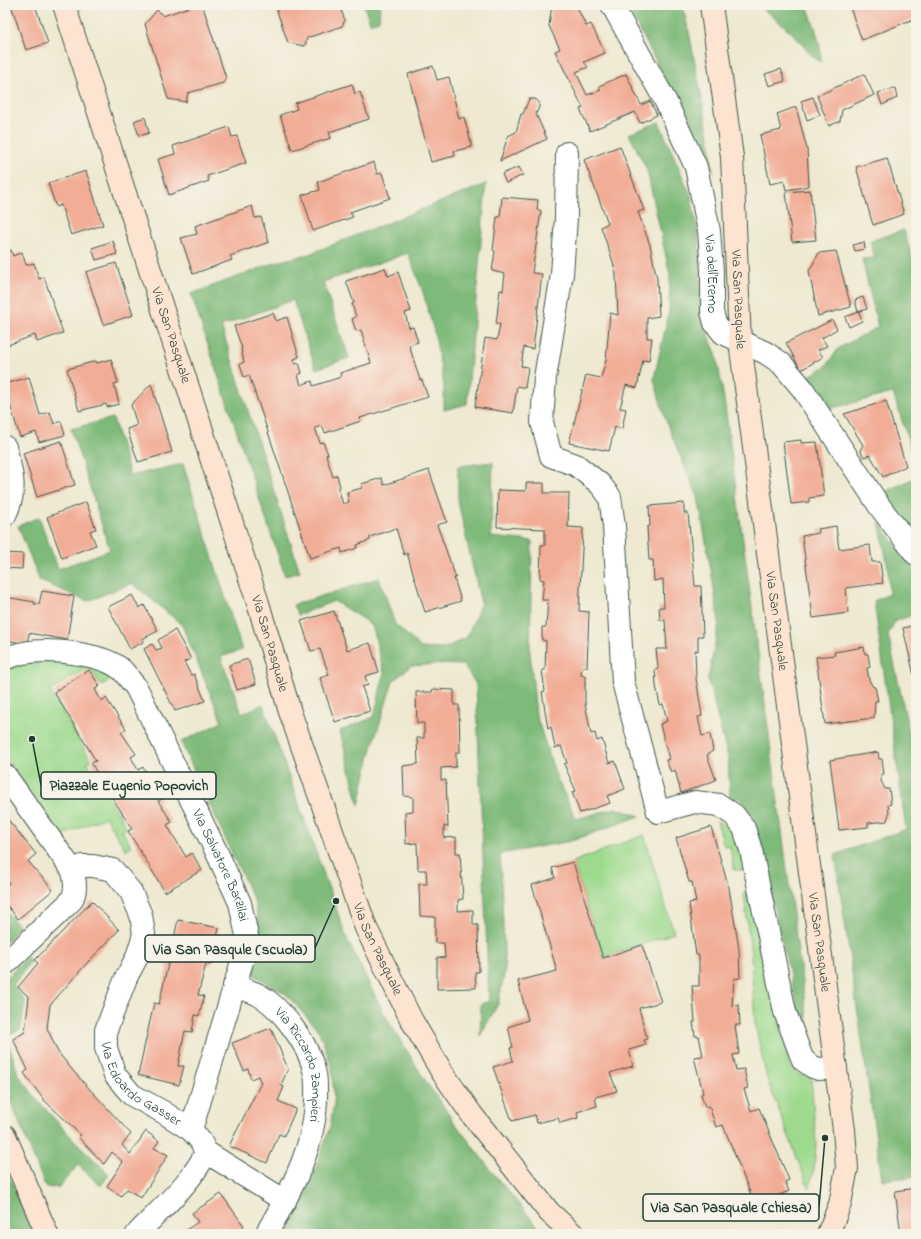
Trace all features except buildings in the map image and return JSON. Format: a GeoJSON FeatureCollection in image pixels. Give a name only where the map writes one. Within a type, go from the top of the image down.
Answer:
{"type":"FeatureCollection","features":[{"type":"Feature","properties":{"kind":"street","name":"Via San Pasquale"},"geometry":{"type":"LineString","coordinates":[[64,5],[258,603],[290,712],[366,928],[410,1019],[442,1072],[472,1115],[549,1212],[573,1234]]}},
{"type":"Feature","properties":{"kind":"street","name":"Via dell'Eremo"},"geometry":{"type":"LineString","coordinates":[[612,5],[666,102],[696,167],[709,231],[712,272],[712,312],[715,323],[723,332],[740,342],[766,353],[786,368],[802,388],[880,507],[916,554]]}},
{"type":"Feature","properties":{"kind":"street","name":"Via San Pasquale"},"geometry":{"type":"LineString","coordinates":[[712,5],[732,157],[740,342],[844,1130],[847,1168],[840,1204],[828,1234]]}},
{"type":"Feature","properties":{"kind":"street"},"geometry":{"type":"LineString","coordinates":[[567,153],[566,218],[562,274],[545,378],[542,422],[551,456],[576,465],[600,484],[610,497],[614,526],[623,682],[658,812],[695,802],[720,805],[734,815],[744,828],[751,850],[785,1012],[799,1050],[803,1060],[813,1067],[819,1069],[836,1068]]}},
{"type":"Feature","properties":{"kind":"street"},"geometry":{"type":"LineString","coordinates":[[5,448],[11,470],[14,491],[5,515]]}},
{"type":"Feature","properties":{"kind":"street","name":"Via Salvatore Barzilai"},"geometry":{"type":"LineString","coordinates":[[5,658],[24,653],[52,652],[82,654],[105,660],[122,670],[136,687],[240,903],[247,936],[243,958],[191,1130]]}},
{"type":"Feature","properties":{"kind":"street"},"geometry":{"type":"LineString","coordinates":[[5,775],[73,871],[76,889],[71,901],[5,964]]}},
{"type":"Feature","properties":{"kind":"street","name":"Via Edoardo Gasser"},"geometry":{"type":"LineString","coordinates":[[73,871],[82,866],[93,866],[113,870],[130,892],[141,915],[144,934],[138,957],[126,978],[106,1030],[106,1048],[115,1075],[132,1095],[191,1130],[200,1140],[206,1152],[286,1201]]}},
{"type":"Feature","properties":{"kind":"street","name":"Via Riccardo Zampieri"},"geometry":{"type":"LineString","coordinates":[[234,986],[257,994],[270,1002],[283,1015],[308,1050],[315,1074],[315,1119],[305,1157],[286,1201],[266,1234]]}},
{"type":"Feature","properties":{"kind":"street"},"geometry":{"type":"LineString","coordinates":[[5,1136],[47,1234]]}},
{"type":"Feature","properties":{"kind":"street"},"geometry":{"type":"LineString","coordinates":[[137,1234],[192,1176],[202,1163],[206,1152]]}},
{"type":"Feature","properties":{"kind":"green space"},"geometry":{"type":"Polygon","coordinates":[[[364,5],[380,5],[379,20],[370,23],[364,5]]]}},
{"type":"Feature","properties":{"kind":"green space"},"geometry":{"type":"Polygon","coordinates":[[[627,5],[682,5],[689,32],[711,147],[713,172],[627,5]]]}},
{"type":"Feature","properties":{"kind":"green space"},"geometry":{"type":"Polygon","coordinates":[[[757,5],[807,5],[819,40],[821,62],[810,53],[785,26],[757,5]]]}},
{"type":"Feature","properties":{"kind":"green space"},"geometry":{"type":"Polygon","coordinates":[[[659,122],[691,196],[698,234],[701,269],[700,303],[704,325],[716,353],[724,399],[810,1041],[804,1034],[752,815],[739,798],[730,798],[728,758],[708,679],[719,623],[698,497],[669,429],[654,379],[669,311],[670,275],[647,170],[629,134],[659,122]]]}},
{"type":"Feature","properties":{"kind":"green space"},"geometry":{"type":"Polygon","coordinates":[[[486,184],[467,404],[444,410],[444,385],[435,335],[423,292],[408,253],[323,282],[349,358],[316,369],[293,300],[221,326],[300,572],[285,576],[191,294],[277,262],[309,254],[486,184]]]}},
{"type":"Feature","properties":{"kind":"green space"},"geometry":{"type":"Polygon","coordinates":[[[904,230],[916,273],[916,464],[893,393],[828,409],[806,378],[826,366],[839,348],[878,327],[862,259],[875,258],[870,241],[904,230]]]}},
{"type":"Feature","properties":{"kind":"green space"},"geometry":{"type":"Polygon","coordinates":[[[113,418],[130,476],[183,464],[242,650],[221,657],[242,714],[263,704],[347,939],[383,1012],[423,1077],[454,1122],[497,1178],[544,1234],[286,1234],[290,1229],[309,1187],[330,1127],[334,1103],[332,1067],[319,1031],[286,994],[254,975],[261,939],[255,903],[181,742],[222,722],[182,625],[132,583],[88,601],[40,581],[18,526],[39,517],[58,569],[110,550],[71,429],[113,418]]]}},
{"type":"Feature","properties":{"kind":"green space"},"geometry":{"type":"Polygon","coordinates":[[[493,462],[491,537],[532,541],[530,652],[536,715],[556,776],[576,819],[616,808],[640,816],[571,841],[500,854],[505,970],[498,1004],[480,1036],[481,1004],[489,1001],[476,684],[463,665],[440,664],[411,666],[393,681],[371,751],[359,805],[340,731],[374,717],[384,673],[372,625],[334,601],[298,615],[293,605],[379,578],[395,624],[421,648],[443,649],[467,637],[481,603],[458,502],[458,466],[493,462]]]}},
{"type":"Feature","properties":{"kind":"green space"},"geometry":{"type":"Polygon","coordinates":[[[916,477],[916,535],[883,493],[916,477]]]}},
{"type":"Feature","properties":{"kind":"green space"},"geometry":{"type":"Polygon","coordinates":[[[879,522],[916,572],[916,614],[895,621],[888,635],[916,764],[916,1177],[882,1180],[835,855],[906,829],[874,601],[889,594],[888,567],[879,522]]]}},
{"type":"Feature","properties":{"kind":"green space"},"geometry":{"type":"Polygon","coordinates":[[[53,660],[100,667],[113,679],[101,685],[89,667],[50,691],[91,760],[87,762],[127,828],[122,830],[131,846],[126,850],[105,817],[61,836],[5,756],[5,670],[29,663],[53,660]]]}},
{"type":"Feature","properties":{"kind":"green space"},"geometry":{"type":"Polygon","coordinates":[[[717,821],[724,825],[734,835],[740,848],[746,870],[734,870],[730,847],[724,846],[717,821]]]}},
{"type":"Feature","properties":{"kind":"green space"},"geometry":{"type":"Polygon","coordinates":[[[644,835],[674,933],[603,958],[573,862],[644,835]]]}},
{"type":"Feature","properties":{"kind":"green space"},"geometry":{"type":"Polygon","coordinates":[[[749,892],[789,1064],[798,1074],[811,1077],[816,1143],[814,1169],[809,1189],[767,1079],[755,1024],[751,956],[744,893],[749,892]]]}},
{"type":"Feature","properties":{"kind":"green space"},"geometry":{"type":"Polygon","coordinates":[[[5,911],[20,927],[5,943],[5,911]]]}},
{"type":"Feature","properties":{"kind":"green space"},"geometry":{"type":"Polygon","coordinates":[[[27,957],[31,961],[13,985],[25,1001],[21,1029],[7,1036],[18,1074],[39,1102],[71,1137],[109,1174],[101,1186],[78,1165],[59,1187],[46,1188],[5,1088],[5,979],[27,957]]]}},
{"type":"Feature","properties":{"kind":"green space"},"geometry":{"type":"Polygon","coordinates":[[[5,1166],[33,1234],[5,1234],[5,1166]]]}},
{"type":"Feature","properties":{"kind":"place","name":"Piazzale Eugenio Popovich"},"geometry":{"type":"Point","coordinates":[32,739]}},
{"type":"Feature","properties":{"kind":"place","name":"Via San Pasqule (scuola)"},"geometry":{"type":"Point","coordinates":[336,901]}},
{"type":"Feature","properties":{"kind":"place","name":"Via San Pasquale (chiesa)"},"geometry":{"type":"Point","coordinates":[825,1138]}}]}
